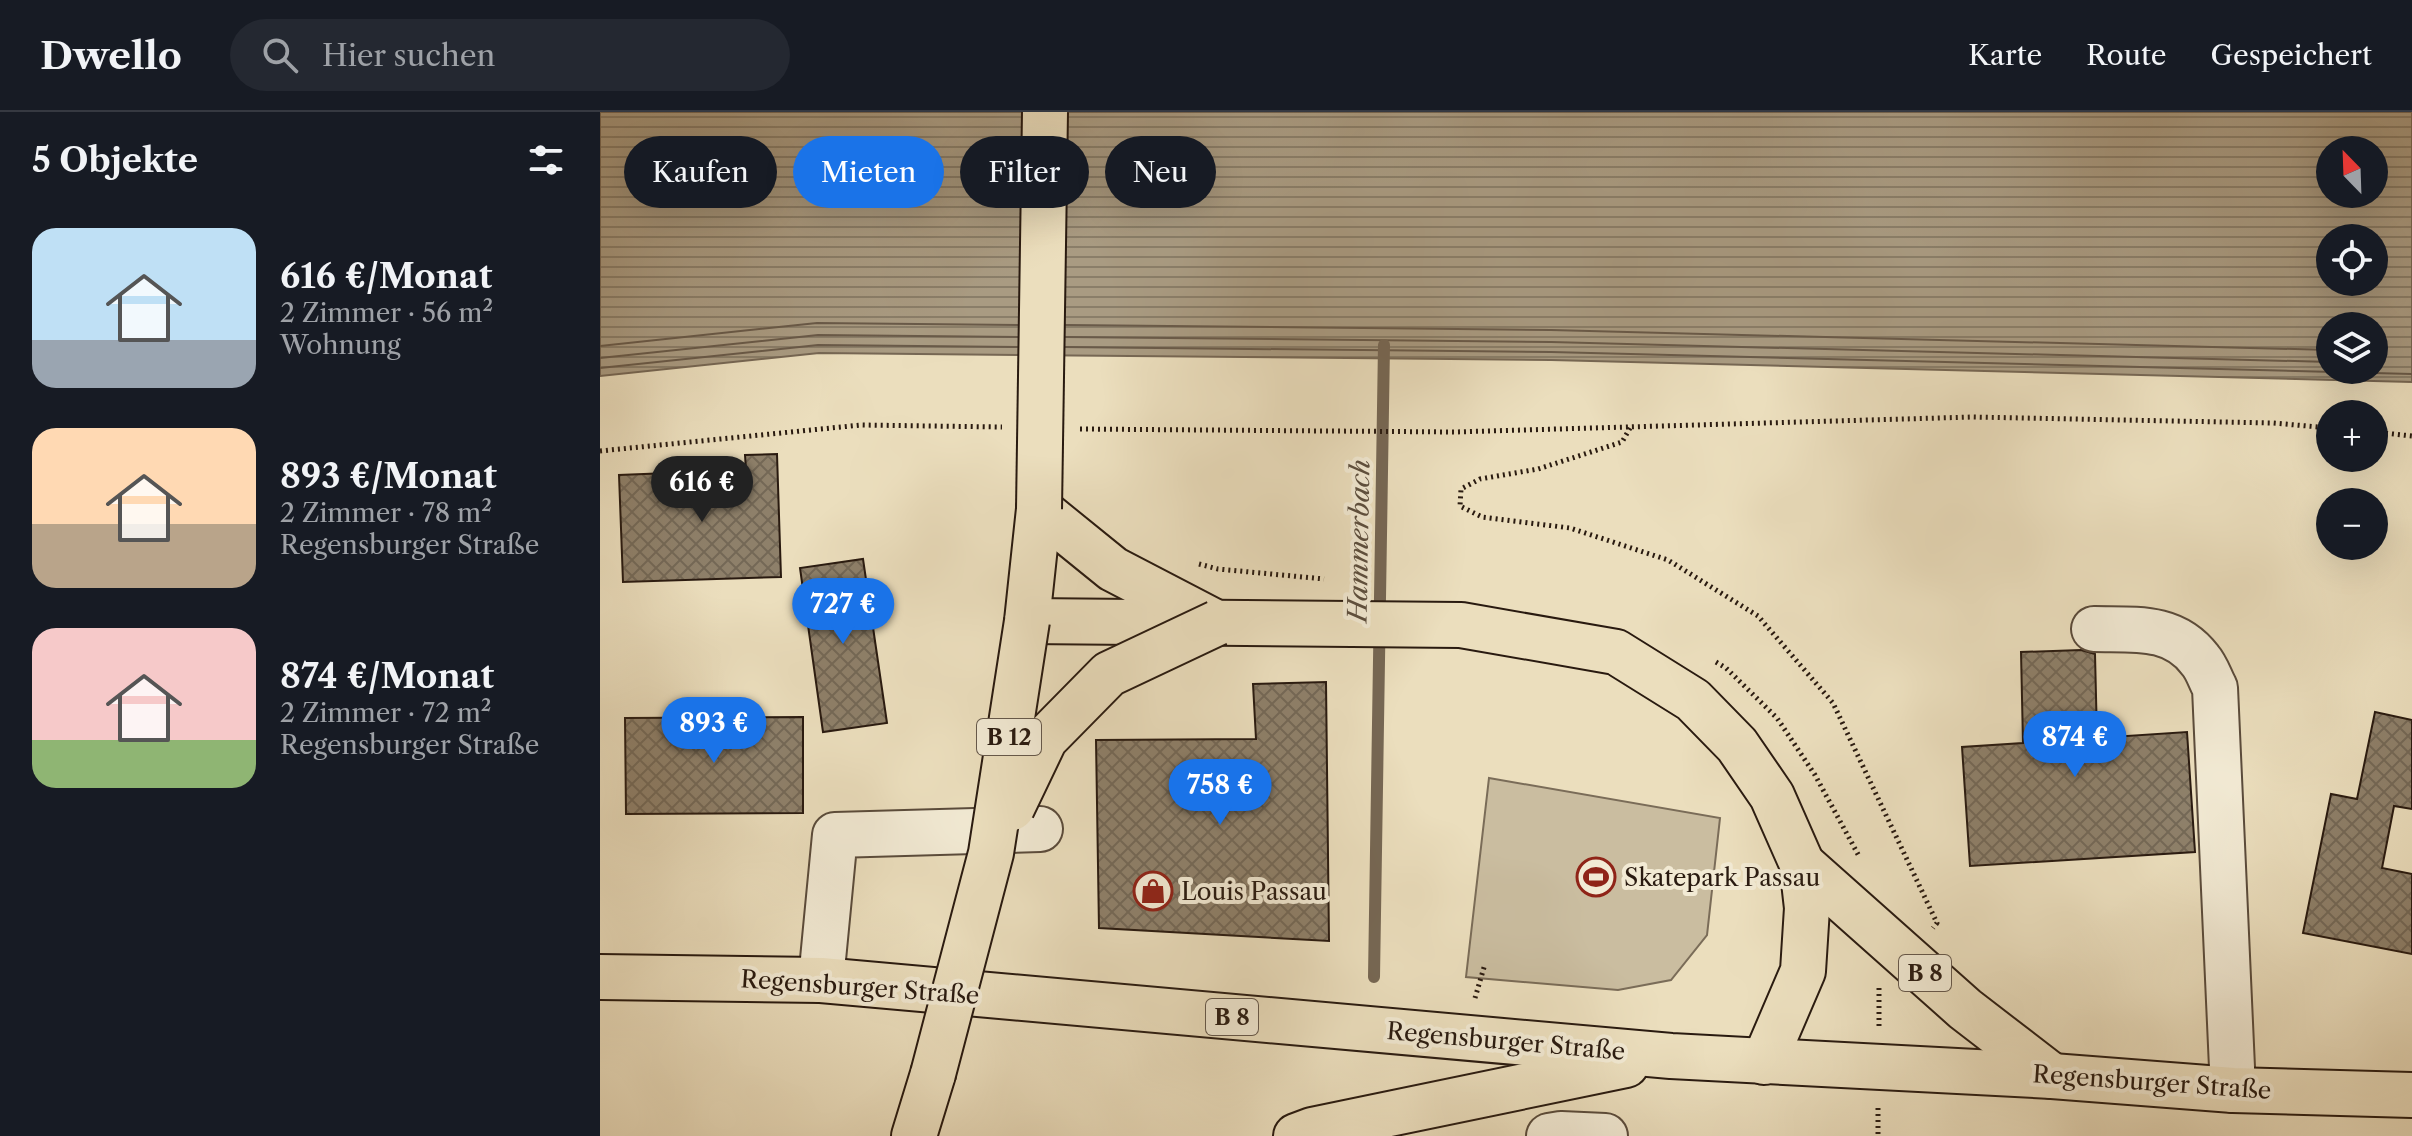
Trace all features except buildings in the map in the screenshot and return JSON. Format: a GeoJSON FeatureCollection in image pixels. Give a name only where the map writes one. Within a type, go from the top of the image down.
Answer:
{"type":"FeatureCollection","features":[{"type":"Feature","properties":{"kind":"main road"},"geometry":{"type":"LineString","coordinates":[[1039,509],[1045,112]]}},
{"type":"Feature","properties":{"kind":"main road","name":"B 12"},"geometry":{"type":"LineString","coordinates":[[914,1136],[991,853],[1027,621],[1039,509]]}},
{"type":"Feature","properties":{"kind":"main road","name":"B 8"},"geometry":{"type":"LineString","coordinates":[[1039,509],[1113,569],[1217,623]]}},
{"type":"Feature","properties":{"kind":"main road","name":"B 8"},"geometry":{"type":"LineString","coordinates":[[1027,621],[1461,625],[1616,652],[1693,700],[1737,745],[1772,796],[1802,864],[1807,908],[1803,971],[1764,1062]]}},
{"type":"Feature","properties":{"kind":"main road","name":"B 8"},"geometry":{"type":"LineString","coordinates":[[991,853],[1045,739],[1055,728],[1109,674],[1217,623]]}},
{"type":"Feature","properties":{"kind":"main road","name":"B 8"},"geometry":{"type":"LineString","coordinates":[[1802,864],[1965,1009],[2052,1076]]}},
{"type":"Feature","properties":{"kind":"main road","name":"Regensburger Straße"},"geometry":{"type":"LineString","coordinates":[[600,977],[821,980],[1671,1056],[2052,1076],[2233,1090],[2412,1095]]}},
{"type":"Feature","properties":{"kind":"main road","name":"B 8"},"geometry":{"type":"LineString","coordinates":[[1296,1136],[1312,1130],[1671,1056]]}},
{"type":"Feature","properties":{"kind":"street"},"geometry":{"type":"LineString","coordinates":[[2094,629],[2155,630],[2184,643],[2201,660],[2215,688],[2233,1090]]}},
{"type":"Feature","properties":{"kind":"street"},"geometry":{"type":"LineString","coordinates":[[821,980],[835,835],[1040,829]]}},
{"type":"Feature","properties":{"kind":"street"},"geometry":{"type":"LineString","coordinates":[[1549,1136],[1605,1136]]}},
{"type":"Feature","properties":{"kind":"path"},"geometry":{"type":"LineString","coordinates":[[1078,428],[1454,432],[1973,417],[2273,423],[2316,427]]}},
{"type":"Feature","properties":{"kind":"path"},"geometry":{"type":"LineString","coordinates":[[600,451],[861,425],[1016,427]]}},
{"type":"Feature","properties":{"kind":"path"},"geometry":{"type":"LineString","coordinates":[[1631,427],[1622,442],[1538,469],[1480,479],[1461,489],[1460,506],[1482,517],[1570,528],[1668,560],[1758,616],[1833,703],[1937,923],[1929,933]]}},
{"type":"Feature","properties":{"kind":"path"},"geometry":{"type":"LineString","coordinates":[[2388,433],[2412,436]]}},
{"type":"Feature","properties":{"kind":"path"},"geometry":{"type":"LineString","coordinates":[[1193,562],[1218,569],[1325,579]]}},
{"type":"Feature","properties":{"kind":"shaded area","name":"Skatepark Passau"},"geometry":{"type":"Polygon","coordinates":[[[1489,778],[1720,818],[1707,935],[1671,980],[1618,990],[1466,977],[1489,778]]]}},
{"type":"Feature","properties":{"kind":"water"},"geometry":{"type":"Polygon","coordinates":[[[600,112],[2412,112],[2412,382],[2388,381],[2388,312],[2316,312],[2316,380],[1551,360],[819,353],[600,376],[600,112]]]}},
{"type":"Feature","properties":{"kind":"waterway","name":"Hammerbach"},"geometry":{"type":"LineString","coordinates":[[1374,977],[1384,345]]}},
{"type":"Feature","properties":{"kind":"place","name":"Skatepark Passau"},"geometry":{"type":"Point","coordinates":[1596,877]}},
{"type":"Feature","properties":{"kind":"place","name":"Louis Passau"},"geometry":{"type":"Point","coordinates":[1153,891]}}]}
